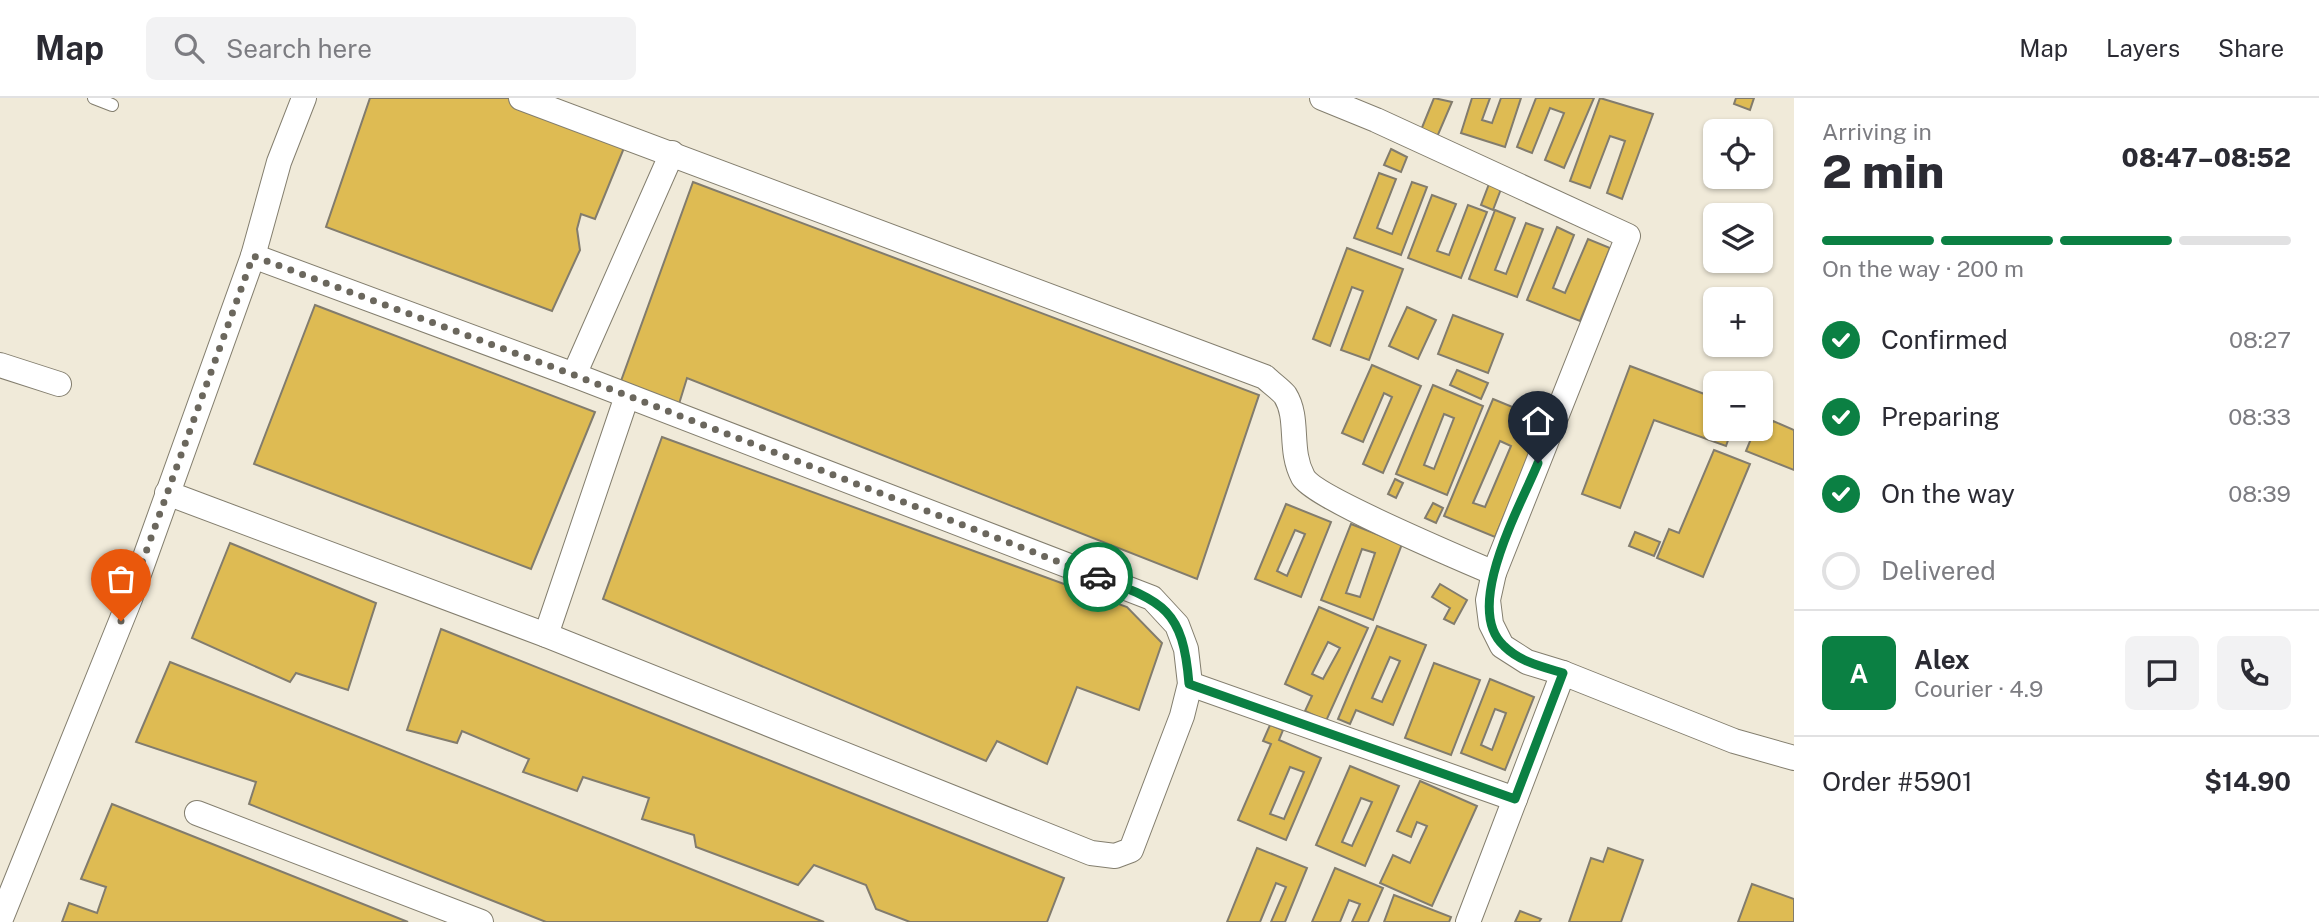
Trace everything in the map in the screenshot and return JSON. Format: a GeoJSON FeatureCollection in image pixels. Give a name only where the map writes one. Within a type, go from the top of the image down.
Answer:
{"type":"FeatureCollection","features":[{"type":"Feature","properties":{"kind":"street"},"geometry":{"type":"LineString","coordinates":[[0,921],[130,599],[253,256],[279,162],[304,98]]}},
{"type":"Feature","properties":{"kind":"street"},"geometry":{"type":"LineString","coordinates":[[521,98],[1265,377],[1284,395],[1289,406],[1293,417],[1294,457],[1305,481],[1354,509],[1493,573]]}},
{"type":"Feature","properties":{"kind":"street"},"geometry":{"type":"LineString","coordinates":[[1322,98],[1381,109],[1628,236],[1493,573],[1488,600],[1490,624],[1502,646],[1527,662],[1563,673],[1734,741],[1794,758]]}},
{"type":"Feature","properties":{"kind":"street"},"geometry":{"type":"LineString","coordinates":[[574,375],[672,153]]}},
{"type":"Feature","properties":{"kind":"street"},"geometry":{"type":"LineString","coordinates":[[167,493],[546,635],[1091,853],[1115,856],[1130,850],[1182,716],[1189,684],[1186,649],[1177,625],[1152,598],[574,375],[253,256]]}},
{"type":"Feature","properties":{"kind":"street"},"geometry":{"type":"LineString","coordinates":[[0,365],[59,384]]}},
{"type":"Feature","properties":{"kind":"street"},"geometry":{"type":"LineString","coordinates":[[546,635],[627,396]]}},
{"type":"Feature","properties":{"kind":"street"},"geometry":{"type":"LineString","coordinates":[[1468,922],[1563,673]]}},
{"type":"Feature","properties":{"kind":"street"},"geometry":{"type":"LineString","coordinates":[[1189,684],[1515,799]]}},
{"type":"Feature","properties":{"kind":"street"},"geometry":{"type":"LineString","coordinates":[[197,813],[481,922]]}},
{"type":"Feature","properties":{"kind":"lane"},"geometry":{"type":"LineString","coordinates":[[94,98],[113,105]]}},
{"type":"Feature","properties":{"kind":"building"},"geometry":{"type":"Polygon","coordinates":[[[370,98],[510,98],[626,143],[595,219],[581,214],[577,229],[580,250],[552,311],[326,227],[370,98]]]}},
{"type":"Feature","properties":{"kind":"building"},"geometry":{"type":"Polygon","coordinates":[[[1434,98],[1452,102],[1437,137],[1421,130],[1434,98]]]}},
{"type":"Feature","properties":{"kind":"building"},"geometry":{"type":"Polygon","coordinates":[[[1472,98],[1490,98],[1482,120],[1492,123],[1501,98],[1521,98],[1505,147],[1461,133],[1472,98]]]}},
{"type":"Feature","properties":{"kind":"building"},"geometry":{"type":"Polygon","coordinates":[[[1536,98],[1594,98],[1564,168],[1545,160],[1564,113],[1550,108],[1532,153],[1517,147],[1536,98]]]}},
{"type":"Feature","properties":{"kind":"building"},"geometry":{"type":"Polygon","coordinates":[[[1600,98],[1653,114],[1622,199],[1607,193],[1625,141],[1610,136],[1590,188],[1570,181],[1600,98]]]}},
{"type":"Feature","properties":{"kind":"building"},"geometry":{"type":"Polygon","coordinates":[[[1736,98],[1754,98],[1750,110],[1734,104],[1736,98]]]}},
{"type":"Feature","properties":{"kind":"building"},"geometry":{"type":"Polygon","coordinates":[[[1391,149],[1407,157],[1401,172],[1384,165],[1391,149]]]}},
{"type":"Feature","properties":{"kind":"building"},"geometry":{"type":"Polygon","coordinates":[[[1379,173],[1396,179],[1377,228],[1392,234],[1412,182],[1427,187],[1401,255],[1354,238],[1379,173]]]}},
{"type":"Feature","properties":{"kind":"building"},"geometry":{"type":"Polygon","coordinates":[[[693,182],[1259,395],[1197,579],[687,378],[679,404],[621,381],[693,182]]]}},
{"type":"Feature","properties":{"kind":"building"},"geometry":{"type":"Polygon","coordinates":[[[1489,184],[1501,189],[1493,210],[1481,205],[1489,184]]]}},
{"type":"Feature","properties":{"kind":"building"},"geometry":{"type":"Polygon","coordinates":[[[1432,195],[1456,204],[1437,251],[1449,255],[1468,205],[1487,212],[1461,278],[1408,258],[1432,195]]]}},
{"type":"Feature","properties":{"kind":"building"},"geometry":{"type":"Polygon","coordinates":[[[1495,210],[1515,218],[1495,270],[1506,274],[1526,223],[1543,229],[1517,297],[1469,279],[1495,210]]]}},
{"type":"Feature","properties":{"kind":"building"},"geometry":{"type":"Polygon","coordinates":[[[1557,227],[1574,235],[1553,288],[1565,293],[1588,239],[1610,248],[1580,321],[1527,300],[1557,227]]]}},
{"type":"Feature","properties":{"kind":"building"},"geometry":{"type":"Polygon","coordinates":[[[1347,248],[1403,269],[1369,360],[1341,350],[1363,291],[1352,287],[1330,346],[1313,339],[1347,248]]]}},
{"type":"Feature","properties":{"kind":"building"},"geometry":{"type":"Polygon","coordinates":[[[315,305],[595,412],[531,569],[254,464],[315,305]]]}},
{"type":"Feature","properties":{"kind":"building"},"geometry":{"type":"Polygon","coordinates":[[[1407,307],[1436,320],[1418,359],[1389,346],[1407,307]]]}},
{"type":"Feature","properties":{"kind":"building"},"geometry":{"type":"Polygon","coordinates":[[[1453,315],[1503,334],[1488,373],[1438,354],[1453,315]]]}},
{"type":"Feature","properties":{"kind":"building"},"geometry":{"type":"Polygon","coordinates":[[[1372,365],[1421,386],[1383,473],[1363,464],[1392,397],[1384,393],[1363,442],[1342,433],[1372,365]]]}},
{"type":"Feature","properties":{"kind":"building"},"geometry":{"type":"Polygon","coordinates":[[[1630,366],[1703,393],[1703,438],[1654,420],[1620,508],[1582,494],[1630,366]]]}},
{"type":"Feature","properties":{"kind":"building"},"geometry":{"type":"Polygon","coordinates":[[[1457,370],[1488,383],[1481,399],[1450,385],[1457,370]]]}},
{"type":"Feature","properties":{"kind":"building"},"geometry":{"type":"Polygon","coordinates":[[[1433,385],[1483,406],[1447,495],[1396,474],[1433,385]],[[1444,414],[1424,465],[1434,469],[1454,418],[1444,414]]]}},
{"type":"Feature","properties":{"kind":"building"},"geometry":{"type":"Polygon","coordinates":[[[1493,399],[1544,420],[1495,537],[1444,516],[1493,399]],[[1500,441],[1473,503],[1485,507],[1511,446],[1500,441]]]}},
{"type":"Feature","properties":{"kind":"building"},"geometry":{"type":"Polygon","coordinates":[[[1773,421],[1794,430],[1794,470],[1746,451],[1750,441],[1773,441],[1773,421]]]}},
{"type":"Feature","properties":{"kind":"building"},"geometry":{"type":"Polygon","coordinates":[[[662,437],[1127,607],[1162,643],[1139,710],[1077,687],[1047,764],[997,741],[986,761],[603,599],[662,437]]]}},
{"type":"Feature","properties":{"kind":"building"},"geometry":{"type":"Polygon","coordinates":[[[1712,441],[1728,441],[1726,446],[1712,441]]]}},
{"type":"Feature","properties":{"kind":"building"},"geometry":{"type":"Polygon","coordinates":[[[1714,450],[1750,464],[1703,577],[1657,558],[1669,529],[1679,533],[1714,450]]]}},
{"type":"Feature","properties":{"kind":"building"},"geometry":{"type":"Polygon","coordinates":[[[1395,479],[1403,483],[1396,498],[1388,494],[1395,479]]]}},
{"type":"Feature","properties":{"kind":"building"},"geometry":{"type":"Polygon","coordinates":[[[1433,503],[1443,508],[1436,523],[1425,518],[1433,503]]]}},
{"type":"Feature","properties":{"kind":"building"},"geometry":{"type":"Polygon","coordinates":[[[1286,504],[1331,522],[1301,597],[1255,579],[1286,504]],[[1295,530],[1277,571],[1287,576],[1305,534],[1295,530]]]}},
{"type":"Feature","properties":{"kind":"building"},"geometry":{"type":"Polygon","coordinates":[[[1351,524],[1402,544],[1373,620],[1321,600],[1351,524]],[[1362,549],[1346,593],[1360,597],[1375,553],[1362,549]]]}},
{"type":"Feature","properties":{"kind":"building"},"geometry":{"type":"Polygon","coordinates":[[[1635,532],[1660,542],[1654,556],[1629,546],[1635,532]]]}},
{"type":"Feature","properties":{"kind":"building"},"geometry":{"type":"Polygon","coordinates":[[[230,543],[376,603],[348,690],[296,673],[290,682],[192,638],[230,543]]]}},
{"type":"Feature","properties":{"kind":"building"},"geometry":{"type":"Polygon","coordinates":[[[1440,584],[1467,600],[1454,624],[1444,619],[1450,608],[1432,597],[1440,584]]]}},
{"type":"Feature","properties":{"kind":"building"},"geometry":{"type":"Polygon","coordinates":[[[1319,607],[1368,628],[1326,721],[1305,711],[1312,696],[1285,684],[1319,607]],[[1328,642],[1312,674],[1323,679],[1340,648],[1328,642]]]}},
{"type":"Feature","properties":{"kind":"building"},"geometry":{"type":"Polygon","coordinates":[[[1377,626],[1426,645],[1393,725],[1356,710],[1350,724],[1338,719],[1377,626]],[[1390,657],[1372,698],[1382,702],[1400,661],[1390,657]]]}},
{"type":"Feature","properties":{"kind":"building"},"geometry":{"type":"Polygon","coordinates":[[[441,629],[1064,878],[1047,922],[910,922],[876,909],[866,885],[814,865],[798,885],[696,847],[694,835],[642,819],[649,798],[583,777],[577,791],[523,772],[529,759],[462,731],[457,743],[407,730],[441,629]]]}},
{"type":"Feature","properties":{"kind":"building"},"geometry":{"type":"Polygon","coordinates":[[[170,662],[824,922],[546,922],[249,804],[256,782],[136,742],[170,662]]]}},
{"type":"Feature","properties":{"kind":"building"},"geometry":{"type":"Polygon","coordinates":[[[1434,663],[1480,680],[1451,755],[1405,738],[1434,663]]]}},
{"type":"Feature","properties":{"kind":"building"},"geometry":{"type":"Polygon","coordinates":[[[1490,679],[1534,697],[1505,770],[1461,753],[1490,679]],[[1495,709],[1481,745],[1492,750],[1506,713],[1495,709]]]}},
{"type":"Feature","properties":{"kind":"building"},"geometry":{"type":"Polygon","coordinates":[[[1270,725],[1283,730],[1279,740],[1321,758],[1286,840],[1238,820],[1271,744],[1263,741],[1270,725]],[[1290,767],[1270,814],[1284,819],[1304,772],[1290,767]]]}},
{"type":"Feature","properties":{"kind":"building"},"geometry":{"type":"Polygon","coordinates":[[[1350,766],[1399,786],[1365,866],[1316,845],[1350,766]],[[1361,798],[1342,842],[1352,846],[1372,802],[1361,798]]]}},
{"type":"Feature","properties":{"kind":"building"},"geometry":{"type":"Polygon","coordinates":[[[1420,781],[1477,806],[1432,906],[1380,883],[1393,855],[1410,863],[1427,826],[1417,822],[1411,837],[1397,831],[1420,781]]]}},
{"type":"Feature","properties":{"kind":"building"},"geometry":{"type":"Polygon","coordinates":[[[112,804],[408,922],[62,922],[69,903],[97,913],[106,887],[81,879],[112,804]]]}},
{"type":"Feature","properties":{"kind":"building"},"geometry":{"type":"Polygon","coordinates":[[[1257,848],[1307,868],[1285,922],[1271,922],[1286,887],[1276,883],[1260,922],[1227,922],[1257,848]]]}},
{"type":"Feature","properties":{"kind":"building"},"geometry":{"type":"Polygon","coordinates":[[[1608,848],[1643,860],[1621,922],[1569,922],[1591,858],[1603,862],[1608,848]]]}},
{"type":"Feature","properties":{"kind":"building"},"geometry":{"type":"Polygon","coordinates":[[[1335,868],[1383,888],[1368,922],[1352,922],[1360,904],[1349,900],[1340,922],[1312,922],[1335,868]]]}},
{"type":"Feature","properties":{"kind":"building"},"geometry":{"type":"Polygon","coordinates":[[[1752,884],[1794,899],[1794,922],[1738,922],[1752,884]]]}},
{"type":"Feature","properties":{"kind":"building"},"geometry":{"type":"Polygon","coordinates":[[[1394,895],[1451,917],[1449,922],[1384,922],[1394,895]]]}},
{"type":"Feature","properties":{"kind":"building"},"geometry":{"type":"Polygon","coordinates":[[[1520,911],[1541,919],[1539,922],[1515,922],[1520,911]]]}},
{"type":"Feature","properties":{"kind":"way so far"},"geometry":{"type":"LineString","coordinates":[[121,621],[253,256],[574,375],[1098,577]]}},
{"type":"Feature","properties":{"kind":"route"},"geometry":{"type":"LineString","coordinates":[[1098,577],[1152,598],[1177,625],[1186,649],[1189,684],[1515,799],[1563,673],[1527,662],[1502,646],[1490,624],[1488,600],[1493,573],[1538,463]]}}]}
